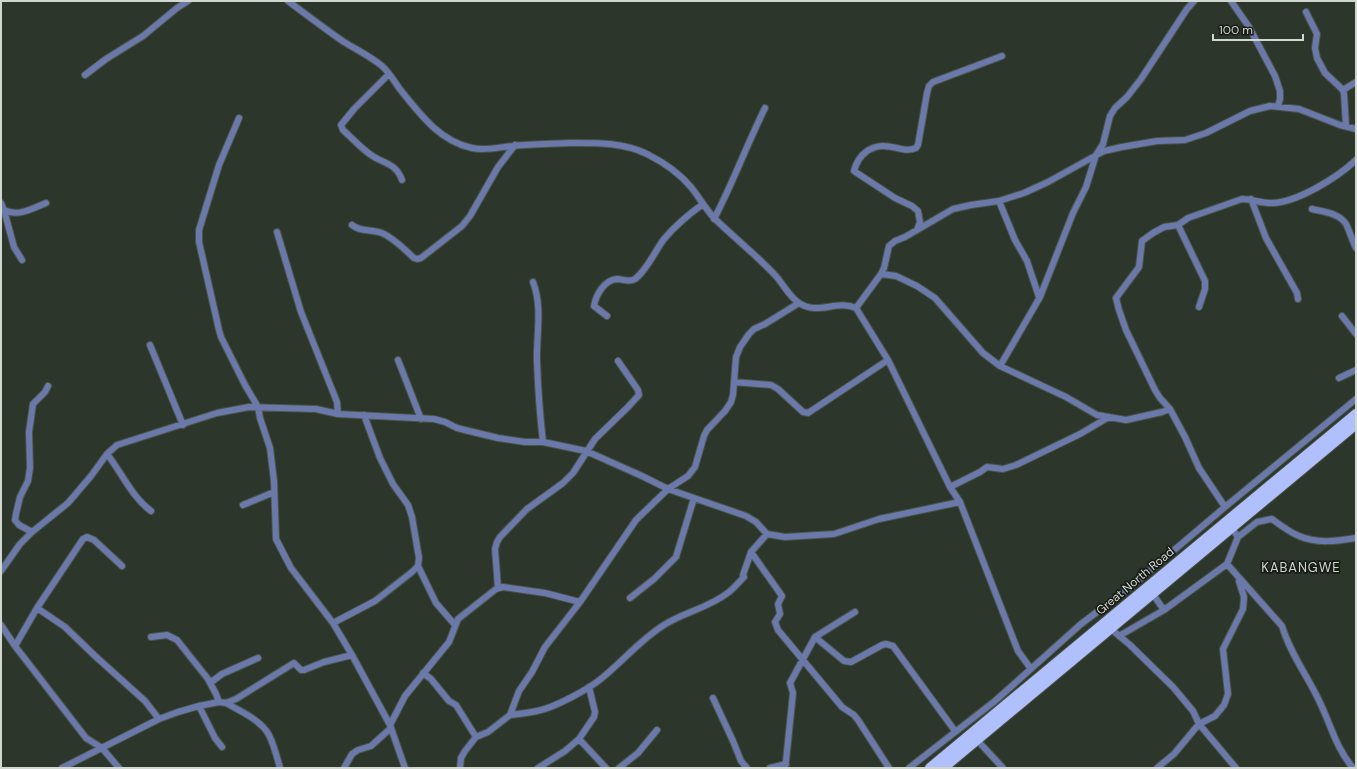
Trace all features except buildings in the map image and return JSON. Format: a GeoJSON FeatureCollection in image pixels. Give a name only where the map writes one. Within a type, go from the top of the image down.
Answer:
{"type":"FeatureCollection","features":[{"type":"Feature","properties":{"kind":"main road","name":"Great North Road"},"geometry":{"type":"LineString","coordinates":[[930,768],[1356,414]]}},
{"type":"Feature","properties":{"kind":"main road","name":"Great North Road"},"geometry":{"type":"LineString","coordinates":[[943,768],[1356,424]]}},
{"type":"Feature","properties":{"kind":"street"},"geometry":{"type":"LineString","coordinates":[[85,75],[106,58],[143,36],[165,17],[188,1]]}},
{"type":"Feature","properties":{"kind":"street"},"geometry":{"type":"LineString","coordinates":[[288,1],[382,67],[421,116],[437,131],[456,143],[478,149],[515,146],[615,143],[646,153],[664,163],[685,181],[714,219],[763,263],[798,303],[808,308],[822,309],[842,305],[856,308],[888,360],[950,487],[960,502],[1018,651],[1031,669]]}},
{"type":"Feature","properties":{"kind":"street"},"geometry":{"type":"LineString","coordinates":[[1000,366],[1040,297],[1073,213],[1086,186],[1096,155],[1103,144],[1110,116],[1141,79],[1187,9],[1194,1]]}},
{"type":"Feature","properties":{"kind":"street"},"geometry":{"type":"LineString","coordinates":[[1231,1],[1250,27],[1275,76],[1280,91],[1278,106]]}},
{"type":"Feature","properties":{"kind":"street"},"geometry":{"type":"LineString","coordinates":[[1306,12],[1317,34],[1315,48],[1317,58],[1326,73],[1343,90],[1346,126]]}},
{"type":"Feature","properties":{"kind":"street"},"geometry":{"type":"LineString","coordinates":[[917,230],[920,222],[918,211],[854,171],[855,166],[860,156],[876,146],[886,146],[909,150],[916,148],[918,145],[929,86],[933,82],[1002,56]]}},
{"type":"Feature","properties":{"kind":"street"},"geometry":{"type":"LineString","coordinates":[[389,74],[354,109],[342,125],[343,130],[372,156],[396,169],[402,180]]}},
{"type":"Feature","properties":{"kind":"street"},"geometry":{"type":"LineString","coordinates":[[1343,90],[1356,82]]}},
{"type":"Feature","properties":{"kind":"street"},"geometry":{"type":"LineString","coordinates":[[856,308],[881,274],[884,268],[889,246],[895,241],[905,237],[953,209],[971,204],[999,201],[1024,193],[1048,182],[1096,155],[1122,146],[1157,141],[1185,140],[1206,133],[1250,111],[1270,106],[1299,109],[1340,125],[1356,129]]}},
{"type":"Feature","properties":{"kind":"street"},"geometry":{"type":"LineString","coordinates":[[714,219],[725,198],[750,138],[766,108]]}},
{"type":"Feature","properties":{"kind":"street"},"geometry":{"type":"LineString","coordinates":[[239,118],[219,165],[199,230],[199,242],[221,337],[245,385],[258,407],[270,448],[276,539],[291,568],[333,623],[352,655],[390,727],[405,768]]}},
{"type":"Feature","properties":{"kind":"street"},"geometry":{"type":"LineString","coordinates":[[352,225],[361,230],[376,231],[383,234],[396,242],[414,258],[421,258],[462,226],[470,216],[498,167],[515,146]]}},
{"type":"Feature","properties":{"kind":"street"},"geometry":{"type":"LineString","coordinates":[[1225,507],[1199,468],[1186,437],[1170,408],[1160,398],[1155,390],[1126,330],[1116,298],[1138,267],[1142,241],[1153,233],[1164,227],[1178,225],[1188,218],[1216,207],[1242,199],[1251,199],[1271,203],[1293,199],[1345,170],[1356,160]]}},
{"type":"Feature","properties":{"kind":"street"},"geometry":{"type":"LineString","coordinates":[[1251,199],[1266,238],[1297,293],[1298,298]]}},
{"type":"Feature","properties":{"kind":"street"},"geometry":{"type":"LineString","coordinates":[[999,201],[1015,240],[1027,261],[1040,297]]}},
{"type":"Feature","properties":{"kind":"street"},"geometry":{"type":"LineString","coordinates":[[1,203],[14,247],[22,260]]}},
{"type":"Feature","properties":{"kind":"street"},"geometry":{"type":"LineString","coordinates":[[4,210],[11,214],[19,214],[46,204]]}},
{"type":"Feature","properties":{"kind":"street"},"geometry":{"type":"LineString","coordinates":[[607,316],[594,306],[601,289],[608,282],[634,279],[645,268],[670,232],[690,213],[703,204]]}},
{"type":"Feature","properties":{"kind":"street"},"geometry":{"type":"LineString","coordinates":[[1312,209],[1334,214],[1340,218],[1346,224],[1356,248]]}},
{"type":"Feature","properties":{"kind":"street"},"geometry":{"type":"LineString","coordinates":[[1178,225],[1205,281],[1205,289],[1199,308]]}},
{"type":"Feature","properties":{"kind":"street"},"geometry":{"type":"LineString","coordinates":[[277,232],[301,312],[337,402],[338,414]]}},
{"type":"Feature","properties":{"kind":"street"},"geometry":{"type":"LineString","coordinates":[[881,274],[896,276],[917,286],[935,298],[983,353],[1000,366],[1066,397],[1097,415],[1126,420],[1162,412],[1170,408]]}},
{"type":"Feature","properties":{"kind":"street"},"geometry":{"type":"LineString","coordinates":[[533,282],[537,293],[537,361],[543,442]]}},
{"type":"Feature","properties":{"kind":"street"},"geometry":{"type":"LineString","coordinates":[[510,715],[519,691],[532,672],[542,652],[580,602],[636,520],[668,489],[688,476],[695,467],[707,430],[726,411],[731,402],[736,357],[740,347],[749,334],[754,328],[765,324],[798,303]]}},
{"type":"Feature","properties":{"kind":"street"},"geometry":{"type":"LineString","coordinates":[[1342,316],[1356,334]]}},
{"type":"Feature","properties":{"kind":"street"},"geometry":{"type":"LineString","coordinates":[[150,345],[183,425]]}},
{"type":"Feature","properties":{"kind":"street"},"geometry":{"type":"LineString","coordinates":[[398,360],[421,419]]}},
{"type":"Feature","properties":{"kind":"street"},"geometry":{"type":"LineString","coordinates":[[734,382],[771,385],[778,389],[803,412],[808,413],[888,360]]}},
{"type":"Feature","properties":{"kind":"street"},"geometry":{"type":"LineString","coordinates":[[498,588],[495,549],[497,542],[522,513],[563,483],[573,473],[595,438],[639,395],[638,390],[618,361]]}},
{"type":"Feature","properties":{"kind":"street"},"geometry":{"type":"LineString","coordinates":[[1339,378],[1356,370]]}},
{"type":"Feature","properties":{"kind":"street"},"geometry":{"type":"LineString","coordinates":[[32,532],[19,525],[15,520],[20,497],[28,480],[30,468],[29,432],[32,404],[45,392],[48,386]]}},
{"type":"Feature","properties":{"kind":"street"},"geometry":{"type":"LineString","coordinates":[[910,768],[994,701],[1081,624],[1133,585],[1356,399]]}},
{"type":"Feature","properties":{"kind":"street"},"geometry":{"type":"LineString","coordinates":[[1,571],[20,544],[32,532],[68,503],[107,454],[117,446],[218,413],[249,407],[316,409],[338,414],[382,415],[434,420],[445,422],[457,428],[498,438],[525,442],[543,442],[586,451],[668,489],[746,516],[756,522],[767,534],[785,537],[834,534],[879,519],[960,502]]}},
{"type":"Feature","properties":{"kind":"street"},"geometry":{"type":"LineString","coordinates":[[364,415],[380,458],[393,484],[408,505],[412,517],[419,554],[418,566],[436,603],[455,625]]}},
{"type":"Feature","properties":{"kind":"street"},"geometry":{"type":"LineString","coordinates":[[950,487],[987,467],[1003,469],[1016,465],[1080,434],[1110,417]]}},
{"type":"Feature","properties":{"kind":"street"},"geometry":{"type":"LineString","coordinates":[[107,454],[117,466],[127,486],[142,504],[151,510]]}},
{"type":"Feature","properties":{"kind":"street"},"geometry":{"type":"LineString","coordinates":[[243,505],[274,492]]}},
{"type":"Feature","properties":{"kind":"street"},"geometry":{"type":"LineString","coordinates":[[630,598],[654,579],[676,557],[694,498]]}},
{"type":"Feature","properties":{"kind":"street"},"geometry":{"type":"LineString","coordinates":[[1119,636],[1164,610],[1227,564],[1238,536],[1257,522],[1272,520],[1299,536],[1320,541],[1356,538]]}},
{"type":"Feature","properties":{"kind":"street"},"geometry":{"type":"LineString","coordinates":[[1231,527],[1238,536]]}},
{"type":"Feature","properties":{"kind":"street"},"geometry":{"type":"LineString","coordinates":[[460,768],[465,751],[476,737],[488,732],[510,715],[539,711],[589,687],[601,680],[625,656],[654,631],[671,620],[718,599],[729,592],[744,578],[743,575],[751,552],[767,534]]}},
{"type":"Feature","properties":{"kind":"street"},"geometry":{"type":"LineString","coordinates":[[16,646],[38,608],[87,537],[94,540],[122,566]]}},
{"type":"Feature","properties":{"kind":"street"},"geometry":{"type":"LineString","coordinates":[[751,552],[781,594],[782,599],[778,604],[780,614],[776,622],[778,630],[842,707],[854,714],[889,768]]}},
{"type":"Feature","properties":{"kind":"street"},"geometry":{"type":"LineString","coordinates":[[1227,564],[1282,626],[1286,639],[1322,706],[1337,745],[1352,768]]}},
{"type":"Feature","properties":{"kind":"street"},"geometry":{"type":"LineString","coordinates":[[333,623],[374,600],[418,566]]}},
{"type":"Feature","properties":{"kind":"street"},"geometry":{"type":"LineString","coordinates":[[1157,768],[1174,754],[1199,724],[1215,716],[1224,705],[1228,694],[1223,649],[1243,610],[1244,597],[1239,578]]}},
{"type":"Feature","properties":{"kind":"street"},"geometry":{"type":"LineString","coordinates":[[344,768],[352,754],[358,750],[371,746],[390,727],[405,696],[449,642],[455,625],[460,617],[498,588],[545,593],[580,602]]}},
{"type":"Feature","properties":{"kind":"street"},"geometry":{"type":"LineString","coordinates":[[1152,593],[1164,610]]}},
{"type":"Feature","properties":{"kind":"street"},"geometry":{"type":"LineString","coordinates":[[38,608],[65,627],[145,701],[159,719]]}},
{"type":"Feature","properties":{"kind":"street"},"geometry":{"type":"LineString","coordinates":[[770,768],[785,766],[793,693],[790,683],[802,660],[815,637],[855,612]]}},
{"type":"Feature","properties":{"kind":"street"},"geometry":{"type":"LineString","coordinates":[[1,625],[86,738],[102,748],[119,768]]}},
{"type":"Feature","properties":{"kind":"street"},"geometry":{"type":"LineString","coordinates":[[1111,629],[1145,659],[1173,687],[1193,711],[1199,724],[1236,768]]}},
{"type":"Feature","properties":{"kind":"street"},"geometry":{"type":"LineString","coordinates":[[151,637],[167,635],[177,640],[208,679],[219,702]]}},
{"type":"Feature","properties":{"kind":"street"},"geometry":{"type":"LineString","coordinates":[[815,637],[844,662],[851,662],[886,644],[893,646],[955,731]]}},
{"type":"Feature","properties":{"kind":"street"},"geometry":{"type":"LineString","coordinates":[[226,703],[236,699],[294,663],[301,670],[304,670],[324,662],[352,655]]}},
{"type":"Feature","properties":{"kind":"street"},"geometry":{"type":"LineString","coordinates":[[210,683],[222,674],[258,658]]}},
{"type":"Feature","properties":{"kind":"street"},"geometry":{"type":"LineString","coordinates":[[423,673],[431,679],[449,701],[456,704],[476,737]]}},
{"type":"Feature","properties":{"kind":"street"},"geometry":{"type":"LineString","coordinates":[[538,768],[565,751],[579,739],[595,715],[589,687]]}},
{"type":"Feature","properties":{"kind":"street"},"geometry":{"type":"LineString","coordinates":[[713,698],[742,761],[747,768]]}},
{"type":"Feature","properties":{"kind":"street"},"geometry":{"type":"LineString","coordinates":[[62,768],[159,719],[186,709],[219,702],[226,703],[254,720],[265,730],[273,746],[280,768]]}},
{"type":"Feature","properties":{"kind":"street"},"geometry":{"type":"LineString","coordinates":[[199,706],[215,738],[222,747]]}},
{"type":"Feature","properties":{"kind":"street"},"geometry":{"type":"LineString","coordinates":[[619,768],[638,753],[657,730]]}},
{"type":"Feature","properties":{"kind":"street"},"geometry":{"type":"LineString","coordinates":[[579,739],[606,768]]}},
{"type":"Feature","properties":{"kind":"street"},"geometry":{"type":"LineString","coordinates":[[977,740],[1003,768]]}},
{"type":"Feature","properties":{"kind":"district","name":"KABANGWE"},"geometry":{"type":"Point","coordinates":[1301,567]}}]}
